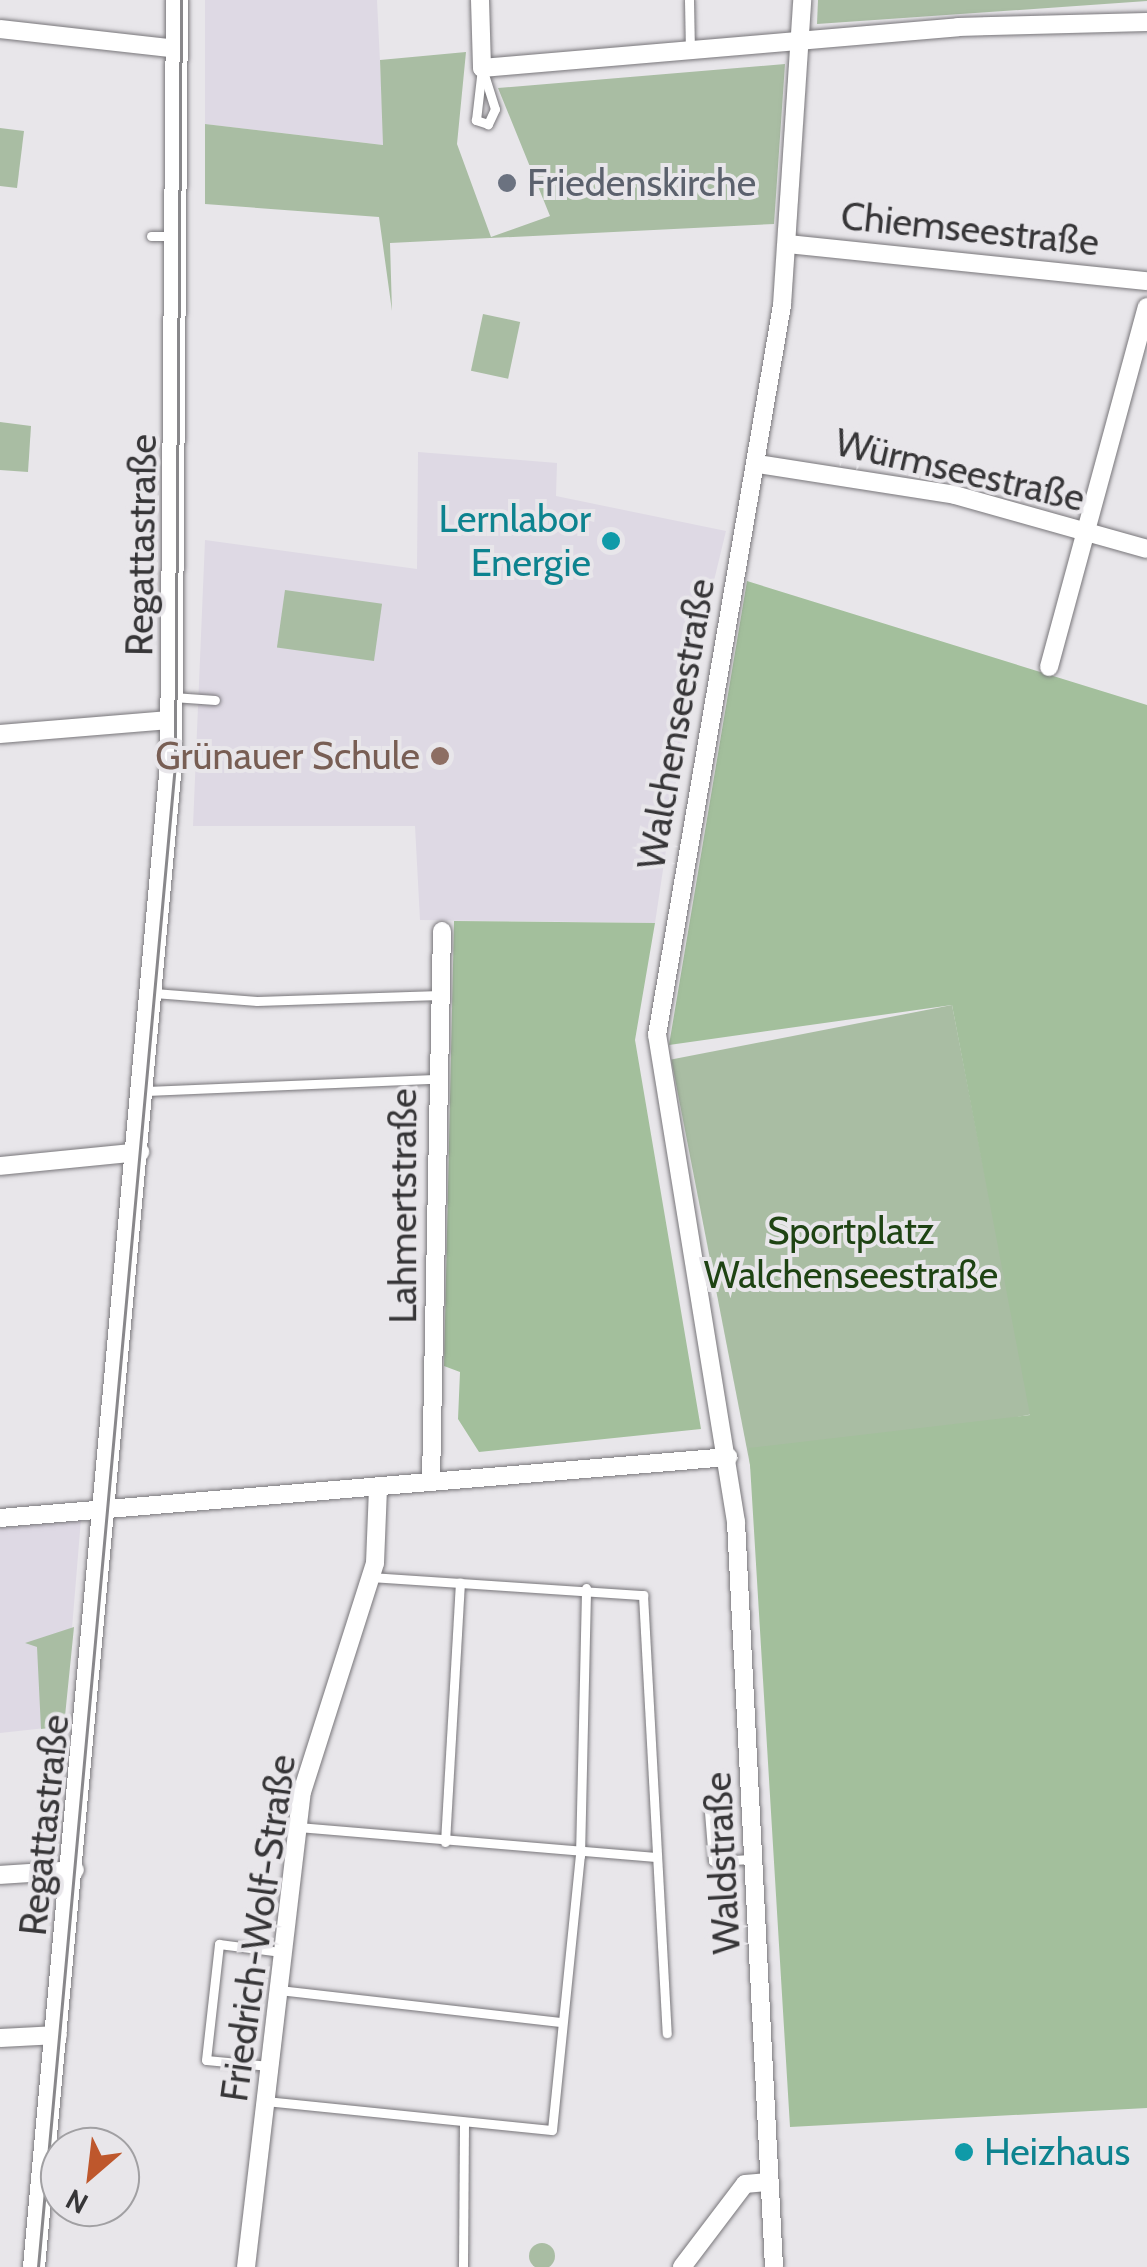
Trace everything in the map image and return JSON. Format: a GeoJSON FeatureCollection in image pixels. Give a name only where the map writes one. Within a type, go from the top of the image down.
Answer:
{"type":"FeatureCollection","features":[{"type":"Feature","properties":{"kind":"main road","name":"Regattastraße"},"geometry":{"type":"LineString","coordinates":[[34,2267],[109,1509],[173,709],[177,0]]}},
{"type":"Feature","properties":{"kind":"street"},"geometry":{"type":"LineString","coordinates":[[480,0],[482,68],[800,39],[1147,22]]}},
{"type":"Feature","properties":{"kind":"street","name":"Walchenseestraße"},"geometry":{"type":"LineString","coordinates":[[728,1457],[657,1035],[758,464],[787,244],[802,0]]}},
{"type":"Feature","properties":{"kind":"street"},"geometry":{"type":"LineString","coordinates":[[0,28],[177,49]]}},
{"type":"Feature","properties":{"kind":"street","name":"Chiemseestraße"},"geometry":{"type":"LineString","coordinates":[[787,244],[1147,281]]}},
{"type":"Feature","properties":{"kind":"street"},"geometry":{"type":"LineString","coordinates":[[1049,667],[1147,307]]}},
{"type":"Feature","properties":{"kind":"street","name":"Würmseestraße"},"geometry":{"type":"LineString","coordinates":[[758,464],[955,495],[1147,549]]}},
{"type":"Feature","properties":{"kind":"street"},"geometry":{"type":"LineString","coordinates":[[0,734],[173,709]]}},
{"type":"Feature","properties":{"kind":"street","name":"Lahmertstraße"},"geometry":{"type":"LineString","coordinates":[[431,1482],[436,1079],[442,931]]}},
{"type":"Feature","properties":{"kind":"street"},"geometry":{"type":"LineString","coordinates":[[0,1166],[140,1152]]}},
{"type":"Feature","properties":{"kind":"street"},"geometry":{"type":"LineString","coordinates":[[0,1518],[728,1457]]}},
{"type":"Feature","properties":{"kind":"street","name":"Waldstraße"},"geometry":{"type":"LineString","coordinates":[[728,1457],[754,1859],[774,2267]]}},
{"type":"Feature","properties":{"kind":"street","name":"Friedrich-Wolf-Straße"},"geometry":{"type":"LineString","coordinates":[[246,2267],[298,1827],[372,1577],[378,1487]]}},
{"type":"Feature","properties":{"kind":"street"},"geometry":{"type":"LineString","coordinates":[[0,1875],[75,1870]]}},
{"type":"Feature","properties":{"kind":"street"},"geometry":{"type":"LineString","coordinates":[[0,2038],[58,2035]]}},
{"type":"Feature","properties":{"kind":"street"},"geometry":{"type":"LineString","coordinates":[[682,2267],[745,2184],[770,2182]]}},
{"type":"Feature","properties":{"kind":"lane"},"geometry":{"type":"LineString","coordinates":[[689,0],[690,50]]}},
{"type":"Feature","properties":{"kind":"lane"},"geometry":{"type":"LineString","coordinates":[[482,68],[495,109],[488,124],[476,120],[482,68]]}},
{"type":"Feature","properties":{"kind":"lane"},"geometry":{"type":"LineString","coordinates":[[151,236],[178,236]]}},
{"type":"Feature","properties":{"kind":"lane"},"geometry":{"type":"LineString","coordinates":[[173,709],[215,700]]}},
{"type":"Feature","properties":{"kind":"lane"},"geometry":{"type":"LineString","coordinates":[[153,993],[257,1001],[440,995]]}},
{"type":"Feature","properties":{"kind":"lane"},"geometry":{"type":"LineString","coordinates":[[145,1091],[436,1079]]}},
{"type":"Feature","properties":{"kind":"lane"},"geometry":{"type":"LineString","coordinates":[[372,1577],[586,1588],[643,1595],[667,2033]]}},
{"type":"Feature","properties":{"kind":"lane"},"geometry":{"type":"LineString","coordinates":[[445,1842],[460,1582]]}},
{"type":"Feature","properties":{"kind":"lane"},"geometry":{"type":"LineString","coordinates":[[265,2101],[552,2130],[560,2022],[580,1856],[586,1588]]}},
{"type":"Feature","properties":{"kind":"lane"},"geometry":{"type":"LineString","coordinates":[[709,1812],[713,1861],[754,1859]]}},
{"type":"Feature","properties":{"kind":"lane"},"geometry":{"type":"LineString","coordinates":[[298,1827],[580,1856],[656,1857]]}},
{"type":"Feature","properties":{"kind":"lane"},"geometry":{"type":"LineString","coordinates":[[269,2066],[206,2060],[219,1944],[281,1952]]}},
{"type":"Feature","properties":{"kind":"lane"},"geometry":{"type":"LineString","coordinates":[[277,1990],[560,2022]]}},
{"type":"Feature","properties":{"kind":"lane"},"geometry":{"type":"LineString","coordinates":[[464,2122],[464,2267]]}},
{"type":"Feature","properties":{"kind":"shaded area"},"geometry":{"type":"Polygon","coordinates":[[[205,0],[377,0],[384,145],[205,124],[205,0]]]}},
{"type":"Feature","properties":{"kind":"shaded area","name":"Grünauer Schule"},"geometry":{"type":"Polygon","coordinates":[[[418,452],[557,463],[556,496],[726,531],[694,663],[655,923],[420,920],[415,826],[193,826],[205,540],[417,569],[418,452]]]}},
{"type":"Feature","properties":{"kind":"shaded area"},"geometry":{"type":"Polygon","coordinates":[[[81,1519],[64,1726],[0,1733],[0,1528],[81,1519]]]}},
{"type":"Feature","properties":{"kind":"green space"},"geometry":{"type":"Polygon","coordinates":[[[818,0],[1147,0],[1147,1],[817,24],[818,0]]]}},
{"type":"Feature","properties":{"kind":"green space"},"geometry":{"type":"Polygon","coordinates":[[[466,52],[457,144],[491,237],[550,216],[498,88],[785,64],[774,224],[390,243],[392,311],[379,217],[205,204],[205,124],[383,145],[380,60],[466,52]]]}},
{"type":"Feature","properties":{"kind":"green space"},"geometry":{"type":"Polygon","coordinates":[[[0,128],[24,131],[17,188],[0,186],[0,128]]]}},
{"type":"Feature","properties":{"kind":"green space"},"geometry":{"type":"Polygon","coordinates":[[[483,314],[520,322],[508,379],[471,371],[483,314]]]}},
{"type":"Feature","properties":{"kind":"green space"},"geometry":{"type":"Polygon","coordinates":[[[0,422],[31,426],[28,472],[0,470],[0,422]]]}},
{"type":"Feature","properties":{"kind":"green space"},"geometry":{"type":"Polygon","coordinates":[[[747,581],[1147,705],[1147,2108],[790,2127],[749,1448],[1030,1415],[952,1005],[669,1045],[747,581]]]}},
{"type":"Feature","properties":{"kind":"green space"},"geometry":{"type":"Polygon","coordinates":[[[285,590],[382,604],[374,661],[277,647],[285,590]]]}},
{"type":"Feature","properties":{"kind":"green space"},"geometry":{"type":"Polygon","coordinates":[[[454,921],[655,923],[635,1040],[701,1429],[479,1452],[458,1419],[460,1372],[444,1366],[454,921]]]}},
{"type":"Feature","properties":{"kind":"green space","name":"Sportplatz Walchenseestraße"},"geometry":{"type":"Polygon","coordinates":[[[952,1005],[1032,1414],[751,1469],[671,1060],[952,1005]]]}},
{"type":"Feature","properties":{"kind":"green space"},"geometry":{"type":"Polygon","coordinates":[[[74,1627],[64,1726],[41,1729],[37,1647],[25,1643],[74,1627]]]}},
{"type":"Feature","properties":{"kind":"green space"},"geometry":{"type":"Polygon","coordinates":[[[542,2243],[551,2247],[555,2256],[551,2265],[542,2269],[533,2265],[529,2256],[533,2247],[542,2243]]]}},
{"type":"Feature","properties":{"kind":"tram line"},"geometry":{"type":"LineString","coordinates":[[38,2267],[175,765],[181,0]]}},
{"type":"Feature","properties":{"kind":"place","name":"Friedenskirche"},"geometry":{"type":"Point","coordinates":[507,183]}},
{"type":"Feature","properties":{"kind":"place","name":"Lernlabor Energie"},"geometry":{"type":"Point","coordinates":[611,541]}},
{"type":"Feature","properties":{"kind":"place","name":"Grünauer Schule"},"geometry":{"type":"Point","coordinates":[440,756]}},
{"type":"Feature","properties":{"kind":"place","name":"Heizhaus"},"geometry":{"type":"Point","coordinates":[964,2152]}}]}
